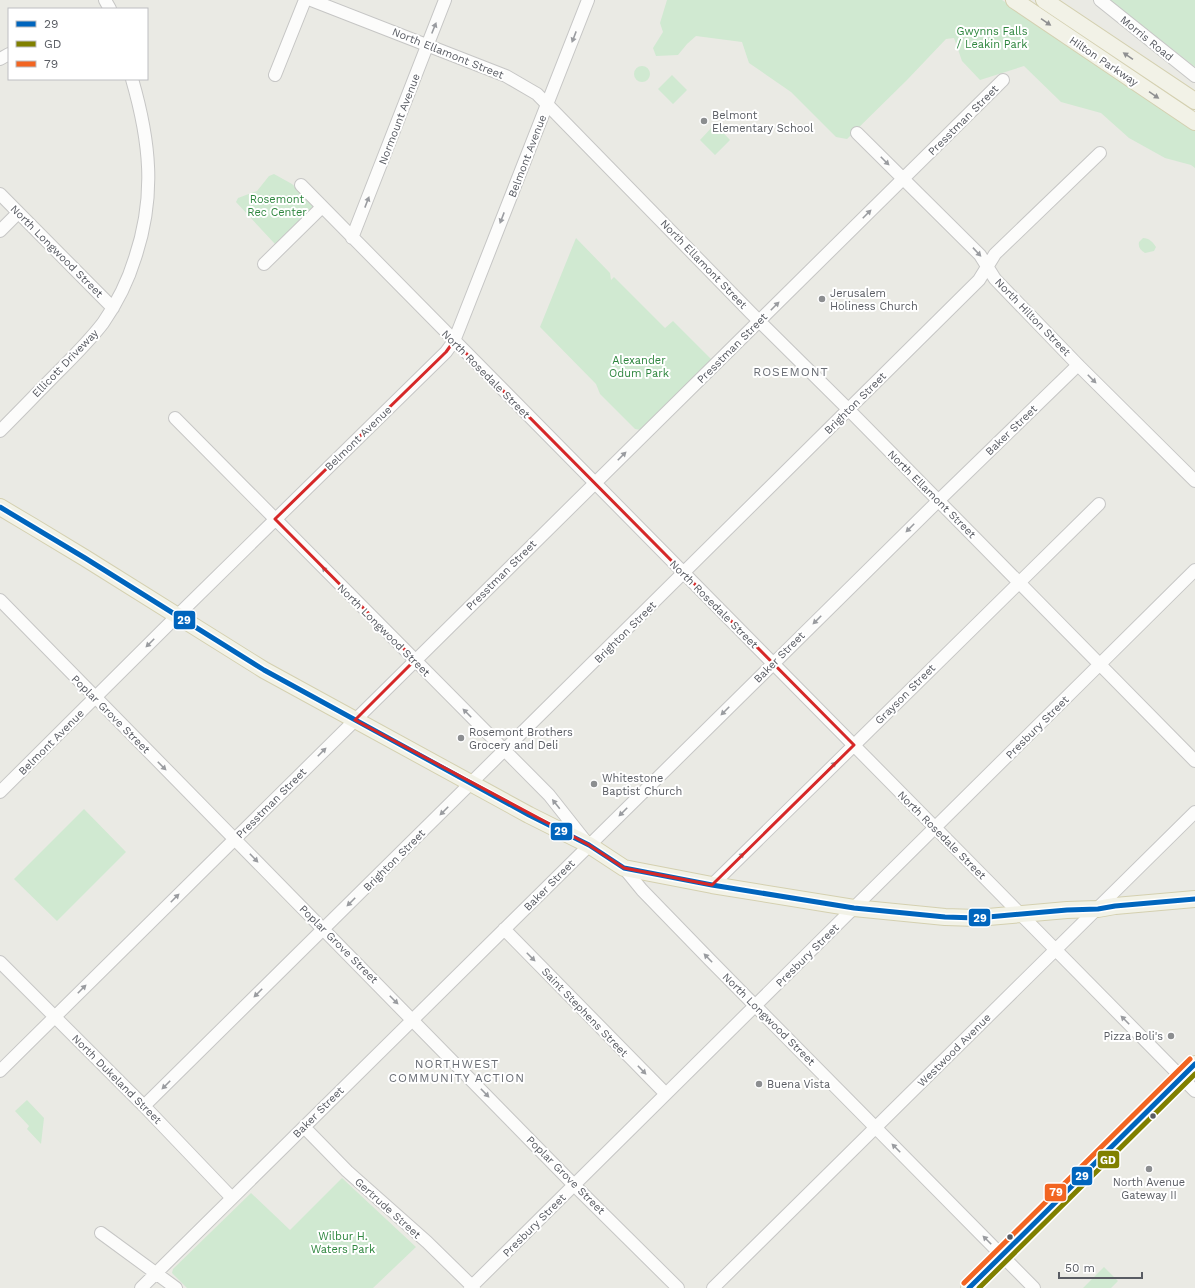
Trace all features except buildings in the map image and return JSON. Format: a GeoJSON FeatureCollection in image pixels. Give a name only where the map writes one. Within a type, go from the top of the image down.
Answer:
{"type":"FeatureCollection","features":[{"type":"Feature","properties":{"kind":"main road","name":"Hilton Parkway"},"geometry":{"type":"LineString","coordinates":[[1014,0],[1195,122]]}},
{"type":"Feature","properties":{"kind":"main road","name":"Hilton Parkway"},"geometry":{"type":"LineString","coordinates":[[1044,0],[1195,101]]}},
{"type":"Feature","properties":{"kind":"main road"},"geometry":{"type":"LineString","coordinates":[[0,508],[85,558],[264,670],[471,784],[589,845],[624,868],[854,908],[945,917],[978,918],[1195,899]]}},
{"type":"Feature","properties":{"kind":"main road"},"geometry":{"type":"LineString","coordinates":[[969,1288],[1195,1064]]}},
{"type":"Feature","properties":{"kind":"street"},"geometry":{"type":"LineString","coordinates":[[275,75],[305,0]]}},
{"type":"Feature","properties":{"kind":"street","name":"North Ellamont Street"},"geometry":{"type":"LineString","coordinates":[[311,0],[428,44],[506,76],[537,94],[759,321],[1195,761]]}},
{"type":"Feature","properties":{"kind":"street","name":"Normount Avenue"},"geometry":{"type":"LineString","coordinates":[[352,238],[445,0]]}},
{"type":"Feature","properties":{"kind":"street","name":"Belmont Avenue"},"geometry":{"type":"LineString","coordinates":[[0,792],[275,519],[446,352],[454,341],[588,0]]}},
{"type":"Feature","properties":{"kind":"street","name":"Morris Road"},"geometry":{"type":"LineString","coordinates":[[1100,0],[1195,76]]}},
{"type":"Feature","properties":{"kind":"street","name":"Ellicott Driveway"},"geometry":{"type":"LineString","coordinates":[[0,431],[88,342],[113,308],[123,290],[131,270],[142,236],[148,204],[149,183],[145,132],[132,80]]}},
{"type":"Feature","properties":{"kind":"street","name":"Presstman Street"},"geometry":{"type":"LineString","coordinates":[[0,1071],[1003,80]]}},
{"type":"Feature","properties":{"kind":"street","name":"North Hilton Street"},"geometry":{"type":"LineString","coordinates":[[857,133],[980,255],[996,279],[1078,365],[1195,482]]}},
{"type":"Feature","properties":{"kind":"street","name":"Brighton Street"},"geometry":{"type":"LineString","coordinates":[[144,1106],[980,280],[995,254],[1100,153]]}},
{"type":"Feature","properties":{"kind":"street","name":"North Rosedale Street"},"geometry":{"type":"LineString","coordinates":[[301,186],[1195,1091]]}},
{"type":"Feature","properties":{"kind":"street","name":"North Longwood Street"},"geometry":{"type":"LineString","coordinates":[[0,194],[113,308]]}},
{"type":"Feature","properties":{"kind":"street"},"geometry":{"type":"LineString","coordinates":[[264,264],[322,207]]}},
{"type":"Feature","properties":{"kind":"street"},"geometry":{"type":"LineString","coordinates":[[0,231],[18,213]]}},
{"type":"Feature","properties":{"kind":"street","name":"Baker Street"},"geometry":{"type":"LineString","coordinates":[[140,1288],[938,501],[1078,365]]}},
{"type":"Feature","properties":{"kind":"street","name":"North Longwood Street"},"geometry":{"type":"LineString","coordinates":[[175,418],[549,795],[589,845]]}},
{"type":"Feature","properties":{"kind":"street","name":"Grayson Street"},"geometry":{"type":"LineString","coordinates":[[712,884],[1099,504]]}},
{"type":"Feature","properties":{"kind":"street","name":"Presbury Street"},"geometry":{"type":"LineString","coordinates":[[472,1287],[1195,570]]}},
{"type":"Feature","properties":{"kind":"street","name":"Poplar Grove Street"},"geometry":{"type":"LineString","coordinates":[[1,602],[413,1019],[574,1185],[678,1288]]}},
{"type":"Feature","properties":{"kind":"street","name":"Westwood Avenue"},"geometry":{"type":"LineString","coordinates":[[713,1288],[1195,812]]}},
{"type":"Feature","properties":{"kind":"street","name":"North Longwood Street"},"geometry":{"type":"LineString","coordinates":[[624,868],[642,890],[755,1006],[1034,1288]]}},
{"type":"Feature","properties":{"kind":"street","name":"Saint Stephens Street"},"geometry":{"type":"LineString","coordinates":[[504,929],[666,1094]]}},
{"type":"Feature","properties":{"kind":"street","name":"North Dukeland Street"},"geometry":{"type":"LineString","coordinates":[[0,962],[144,1106],[232,1198]]}},
{"type":"Feature","properties":{"kind":"street","name":"Gertrude Street"},"geometry":{"type":"LineString","coordinates":[[304,1126],[347,1171],[427,1242],[472,1287]]}},
{"type":"Feature","properties":{"kind":"street"},"geometry":{"type":"LineString","coordinates":[[101,1233],[176,1288]]}},
{"type":"Feature","properties":{"kind":"highlighted area"},"geometry":{"type":"Polygon","coordinates":[[[454,341],[854,745],[712,885],[624,868],[589,845],[355,720],[415,660],[275,519],[446,352],[454,341]]]}},
{"type":"Feature","properties":{"kind":"green space","name":"Gwynns Falls / Leakin Park"},"geometry":{"type":"Polygon","coordinates":[[[667,0],[1002,0],[1195,131],[1195,168],[1191,165],[1165,158],[1129,138],[1101,113],[1061,102],[1024,66],[980,80],[962,61],[954,38],[946,39],[847,139],[836,137],[791,92],[749,63],[742,42],[696,36],[678,55],[656,56],[653,48],[663,32],[660,23],[667,0]]]}},
{"type":"Feature","properties":{"kind":"green space"},"geometry":{"type":"Polygon","coordinates":[[[1110,0],[1195,0],[1195,67],[1110,0]]]}},
{"type":"Feature","properties":{"kind":"green space"},"geometry":{"type":"Polygon","coordinates":[[[642,66],[648,68],[650,74],[648,80],[642,82],[636,80],[634,74],[636,68],[642,66]]]}},
{"type":"Feature","properties":{"kind":"green space"},"geometry":{"type":"Polygon","coordinates":[[[672,75],[687,90],[673,104],[658,89],[672,75]]]}},
{"type":"Feature","properties":{"kind":"green space"},"geometry":{"type":"Polygon","coordinates":[[[715,124],[730,140],[715,155],[700,140],[715,124]]]}},
{"type":"Feature","properties":{"kind":"green space","name":"Rosemont Rec Center"},"geometry":{"type":"Polygon","coordinates":[[[274,174],[292,184],[315,205],[275,244],[236,202],[238,198],[257,191],[269,176],[274,174]]]}},
{"type":"Feature","properties":{"kind":"green space","name":"Alexander Odum Park"},"geometry":{"type":"Polygon","coordinates":[[[576,238],[610,273],[611,280],[614,277],[665,328],[673,321],[712,360],[641,430],[635,429],[600,394],[596,384],[540,327],[576,238]]]}},
{"type":"Feature","properties":{"kind":"green space"},"geometry":{"type":"Polygon","coordinates":[[[1143,238],[1154,243],[1156,247],[1154,251],[1145,253],[1141,250],[1139,247],[1139,242],[1143,238]]]}},
{"type":"Feature","properties":{"kind":"green space"},"geometry":{"type":"Polygon","coordinates":[[[84,809],[126,852],[57,921],[14,879],[84,809]]]}},
{"type":"Feature","properties":{"kind":"green space"},"geometry":{"type":"Polygon","coordinates":[[[27,1100],[44,1118],[41,1144],[27,1129],[29,1126],[15,1111],[27,1100]]]}},
{"type":"Feature","properties":{"kind":"green space","name":"Wilbur H. Waters Park"},"geometry":{"type":"Polygon","coordinates":[[[342,1178],[416,1247],[373,1288],[187,1288],[172,1273],[173,1269],[251,1193],[290,1230],[342,1178]]]}},
{"type":"Feature","properties":{"kind":"green space"},"geometry":{"type":"Polygon","coordinates":[[[1104,1267],[1118,1281],[1111,1288],[1083,1288],[1104,1267]]]}},
{"type":"Feature","properties":{"kind":"transit line","name":"29"},"geometry":{"type":"LineString","coordinates":[[0,507],[85,558],[264,670],[529,815],[589,845],[624,868],[712,885],[854,908],[945,917],[977,918],[1067,910],[1098,909],[1115,906],[1195,899]]}},
{"type":"Feature","properties":{"kind":"transit line","name":"79"},"geometry":{"type":"LineString","coordinates":[[964,1283],[1190,1059]]}},
{"type":"Feature","properties":{"kind":"transit line","name":"29"},"geometry":{"type":"LineString","coordinates":[[969,1288],[1195,1064]]}},
{"type":"Feature","properties":{"kind":"transit line","name":"GD"},"geometry":{"type":"LineString","coordinates":[[979,1288],[1195,1074]]}},
{"type":"Feature","properties":{"kind":"place","name":"Belmont Elementary School"},"geometry":{"type":"Point","coordinates":[704,121]}},
{"type":"Feature","properties":{"kind":"place","name":"Jerusalem Holiness Church"},"geometry":{"type":"Point","coordinates":[822,299]}},
{"type":"Feature","properties":{"kind":"place","name":"Rosemont Brothers Grocery and Deli"},"geometry":{"type":"Point","coordinates":[461,738]}},
{"type":"Feature","properties":{"kind":"place","name":"Whitestone Baptist Church"},"geometry":{"type":"Point","coordinates":[594,784]}},
{"type":"Feature","properties":{"kind":"place","name":"Pizza Boli's"},"geometry":{"type":"Point","coordinates":[1171,1036]}},
{"type":"Feature","properties":{"kind":"place","name":"Buena Vista"},"geometry":{"type":"Point","coordinates":[759,1084]}},
{"type":"Feature","properties":{"kind":"place","name":"North Avenue Gateway II"},"geometry":{"type":"Point","coordinates":[1149,1169]}},
{"type":"Feature","properties":{"kind":"district","name":"ROSEMONT"},"geometry":{"type":"Point","coordinates":[791,372]}},
{"type":"Feature","properties":{"kind":"district","name":"NORTHWEST COMMUNITY ACTION"},"geometry":{"type":"Point","coordinates":[457,1071]}}]}
